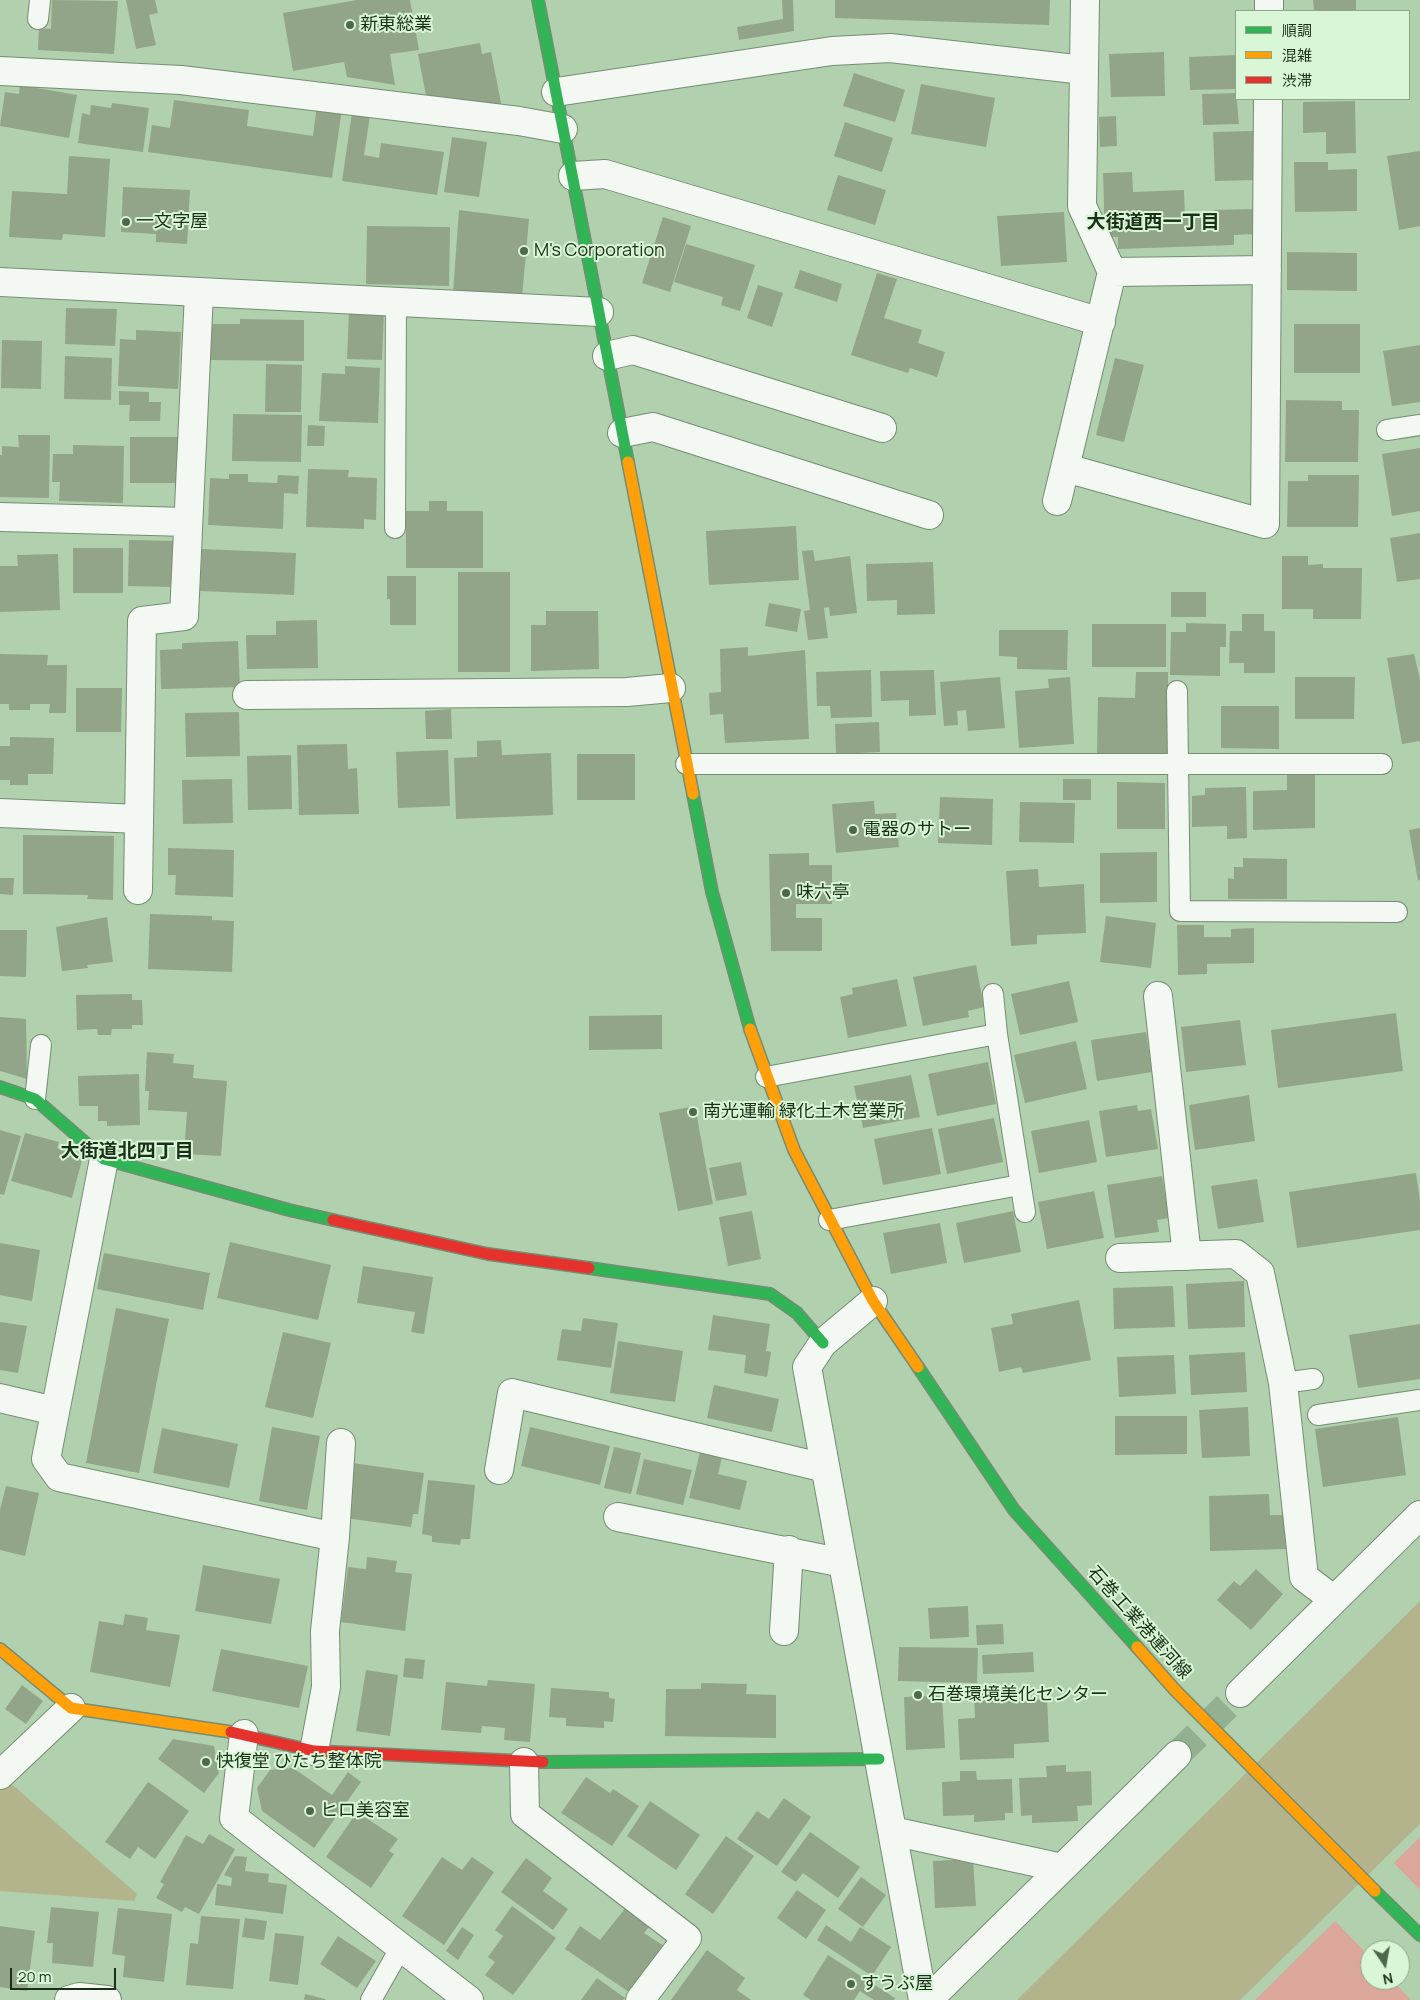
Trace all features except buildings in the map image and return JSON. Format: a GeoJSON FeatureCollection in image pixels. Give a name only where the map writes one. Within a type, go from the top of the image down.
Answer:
{"type":"FeatureCollection","features":[{"type":"Feature","properties":{"kind":"street","name":"石巻工業港運河線"},"geometry":{"type":"LineString","coordinates":[[538,0],[714,901],[738,991],[766,1077],[794,1150],[873,1301],[1014,1510],[1174,1689],[1340,1858],[1420,1935]]}},
{"type":"Feature","properties":{"kind":"street"},"geometry":{"type":"LineString","coordinates":[[1057,501],[1112,272],[1082,206],[1085,0]]}},
{"type":"Feature","properties":{"kind":"street"},"geometry":{"type":"LineString","coordinates":[[556,92],[832,51],[890,48],[1084,70]]}},
{"type":"Feature","properties":{"kind":"street"},"geometry":{"type":"LineString","coordinates":[[0,71],[181,80],[509,120],[563,129]]}},
{"type":"Feature","properties":{"kind":"street"},"geometry":{"type":"LineString","coordinates":[[1066,468],[1265,524],[1268,100]]}},
{"type":"Feature","properties":{"kind":"street"},"geometry":{"type":"LineString","coordinates":[[573,176],[605,174],[1101,322]]}},
{"type":"Feature","properties":{"kind":"street"},"geometry":{"type":"LineString","coordinates":[[1112,272],[1267,270]]}},
{"type":"Feature","properties":{"kind":"street"},"geometry":{"type":"LineString","coordinates":[[0,282],[396,304],[599,312]]}},
{"type":"Feature","properties":{"kind":"street"},"geometry":{"type":"LineString","coordinates":[[138,890],[142,620],[184,616],[199,293]]}},
{"type":"Feature","properties":{"kind":"street"},"geometry":{"type":"LineString","coordinates":[[607,356],[632,350],[882,428]]}},
{"type":"Feature","properties":{"kind":"street"},"geometry":{"type":"LineString","coordinates":[[622,434],[654,427],[929,515]]}},
{"type":"Feature","properties":{"kind":"street"},"geometry":{"type":"LineString","coordinates":[[0,516],[188,522]]}},
{"type":"Feature","properties":{"kind":"street"},"geometry":{"type":"LineString","coordinates":[[247,695],[627,692],[671,688]]}},
{"type":"Feature","properties":{"kind":"street"},"geometry":{"type":"LineString","coordinates":[[0,813],[139,818]]}},
{"type":"Feature","properties":{"kind":"street"},"geometry":{"type":"LineString","coordinates":[[1158,996],[1187,1256]]}},
{"type":"Feature","properties":{"kind":"street"},"geometry":{"type":"LineString","coordinates":[[0,1087],[35,1099],[104,1159],[289,1210],[488,1254],[770,1294],[797,1313],[824,1343]]}},
{"type":"Feature","properties":{"kind":"street"},"geometry":{"type":"LineString","coordinates":[[104,1159],[46,1459],[59,1477],[335,1537]]}},
{"type":"Feature","properties":{"kind":"street"},"geometry":{"type":"LineString","coordinates":[[1120,1258],[1236,1254],[1260,1273],[1283,1383],[1304,1577],[1334,1600]]}},
{"type":"Feature","properties":{"kind":"street"},"geometry":{"type":"LineString","coordinates":[[873,1301],[824,1343],[807,1367],[922,2000]]}},
{"type":"Feature","properties":{"kind":"street"},"geometry":{"type":"LineString","coordinates":[[499,1470],[512,1393],[825,1468]]}},
{"type":"Feature","properties":{"kind":"street"},"geometry":{"type":"LineString","coordinates":[[0,1398],[55,1411]]}},
{"type":"Feature","properties":{"kind":"street"},"geometry":{"type":"LineString","coordinates":[[314,1751],[326,1686],[325,1631],[335,1537],[341,1443]]}},
{"type":"Feature","properties":{"kind":"street"},"geometry":{"type":"LineString","coordinates":[[1240,1693],[1420,1515]]}},
{"type":"Feature","properties":{"kind":"street"},"geometry":{"type":"LineString","coordinates":[[618,1517],[789,1550],[843,1563]]}},
{"type":"Feature","properties":{"kind":"street"},"geometry":{"type":"LineString","coordinates":[[784,1631],[789,1550]]}},
{"type":"Feature","properties":{"kind":"street"},"geometry":{"type":"LineString","coordinates":[[0,1649],[71,1708],[244,1734],[314,1751],[524,1762],[879,1759]]}},
{"type":"Feature","properties":{"kind":"street"},"geometry":{"type":"LineString","coordinates":[[0,1775],[71,1708]]}},
{"type":"Feature","properties":{"kind":"street"},"geometry":{"type":"LineString","coordinates":[[244,1734],[234,1818],[469,2000]]}},
{"type":"Feature","properties":{"kind":"street"},"geometry":{"type":"LineString","coordinates":[[928,2000],[1177,1755]]}},
{"type":"Feature","properties":{"kind":"street"},"geometry":{"type":"LineString","coordinates":[[524,1762],[525,1814],[687,1938],[640,2000]]}},
{"type":"Feature","properties":{"kind":"street"},"geometry":{"type":"LineString","coordinates":[[892,1831],[1062,1868]]}},
{"type":"Feature","properties":{"kind":"street"},"geometry":{"type":"LineString","coordinates":[[69,2000],[79,1997],[107,2000]]}},
{"type":"Feature","properties":{"kind":"lane"},"geometry":{"type":"LineString","coordinates":[[394,528],[396,304]]}},
{"type":"Feature","properties":{"kind":"lane"},"geometry":{"type":"LineString","coordinates":[[1387,430],[1420,425]]}},
{"type":"Feature","properties":{"kind":"lane"},"geometry":{"type":"LineString","coordinates":[[1177,691],[1180,911],[1397,912]]}},
{"type":"Feature","properties":{"kind":"lane"},"geometry":{"type":"LineString","coordinates":[[686,764],[1382,764]]}},
{"type":"Feature","properties":{"kind":"lane"},"geometry":{"type":"LineString","coordinates":[[993,994],[997,1034],[1025,1212]]}},
{"type":"Feature","properties":{"kind":"lane"},"geometry":{"type":"LineString","coordinates":[[766,1077],[997,1034]]}},
{"type":"Feature","properties":{"kind":"lane"},"geometry":{"type":"LineString","coordinates":[[35,1099],[41,1045]]}},
{"type":"Feature","properties":{"kind":"lane"},"geometry":{"type":"LineString","coordinates":[[829,1220],[1020,1185]]}},
{"type":"Feature","properties":{"kind":"lane"},"geometry":{"type":"LineString","coordinates":[[1283,1383],[1313,1378]]}},
{"type":"Feature","properties":{"kind":"lane"},"geometry":{"type":"LineString","coordinates":[[1318,1415],[1420,1400]]}},
{"type":"Feature","properties":{"kind":"lane"},"geometry":{"type":"LineString","coordinates":[[371,2000],[401,1947]]}},
{"type":"Feature","properties":{"kind":"green space"},"geometry":{"type":"Polygon","coordinates":[[[1420,1601],[1420,1824],[1240,2000],[1017,2000],[1420,1601]]]}},
{"type":"Feature","properties":{"kind":"green space"},"geometry":{"type":"Polygon","coordinates":[[[7,1780],[137,1894],[134,1901],[0,1891],[0,1785],[7,1780]]]}},
{"type":"Feature","properties":{"kind":"shaded area"},"geometry":{"type":"Polygon","coordinates":[[[1420,1837],[1420,2000],[1255,2000],[1420,1837]]]}},
{"type":"Feature","properties":{"kind":"pier"},"geometry":{"type":"Polygon","coordinates":[[[1392,1861],[1420,1890],[1420,2000],[1411,2000],[1402,1990],[1410,1990],[1410,1940],[1360,1940],[1360,1947],[1333,1919],[1392,1861]]]}},
{"type":"Feature","properties":{"kind":"tunnel"},"geometry":{"type":"LineString","coordinates":[[1177,1755],[1240,1693]]}},
{"type":"Feature","properties":{"kind":"traffic: fast"},"geometry":{"type":"LineString","coordinates":[[538,0],[628,462]]}},
{"type":"Feature","properties":{"kind":"traffic: fast"},"geometry":{"type":"LineString","coordinates":[[693,794],[712,892],[750,1029]]}},
{"type":"Feature","properties":{"kind":"traffic: fast"},"geometry":{"type":"LineString","coordinates":[[0,1087],[35,1099],[104,1159],[289,1210],[333,1220]]}},
{"type":"Feature","properties":{"kind":"traffic: fast"},"geometry":{"type":"LineString","coordinates":[[589,1268],[770,1294],[797,1313],[823,1343]]}},
{"type":"Feature","properties":{"kind":"traffic: fast"},"geometry":{"type":"LineString","coordinates":[[918,1367],[1014,1510],[1137,1647]]}},
{"type":"Feature","properties":{"kind":"traffic: fast"},"geometry":{"type":"LineString","coordinates":[[543,1762],[879,1759]]}},
{"type":"Feature","properties":{"kind":"traffic: fast"},"geometry":{"type":"LineString","coordinates":[[1375,1891],[1420,1935]]}},
{"type":"Feature","properties":{"kind":"traffic: slow"},"geometry":{"type":"LineString","coordinates":[[628,462],[693,794]]}},
{"type":"Feature","properties":{"kind":"traffic: slow"},"geometry":{"type":"LineString","coordinates":[[750,1029],[794,1150],[873,1301],[918,1367]]}},
{"type":"Feature","properties":{"kind":"traffic: slow"},"geometry":{"type":"LineString","coordinates":[[1137,1647],[1174,1689],[1375,1891]]}},
{"type":"Feature","properties":{"kind":"traffic: slow"},"geometry":{"type":"LineString","coordinates":[[0,1649],[71,1708],[231,1732]]}},
{"type":"Feature","properties":{"kind":"traffic: jam"},"geometry":{"type":"LineString","coordinates":[[333,1220],[488,1254],[589,1268]]}},
{"type":"Feature","properties":{"kind":"traffic: jam"},"geometry":{"type":"LineString","coordinates":[[231,1732],[314,1751],[543,1762]]}},
{"type":"Feature","properties":{"kind":"place","name":"新東総業"},"geometry":{"type":"Point","coordinates":[350,25]}},
{"type":"Feature","properties":{"kind":"place","name":"一文字屋"},"geometry":{"type":"Point","coordinates":[126,222]}},
{"type":"Feature","properties":{"kind":"place","name":"M's Corporation"},"geometry":{"type":"Point","coordinates":[524,251]}},
{"type":"Feature","properties":{"kind":"place","name":"電器のサトー"},"geometry":{"type":"Point","coordinates":[853,830]}},
{"type":"Feature","properties":{"kind":"place","name":"味六亭"},"geometry":{"type":"Point","coordinates":[786,893]}},
{"type":"Feature","properties":{"kind":"place","name":"南光運輸 緑化土木営業所"},"geometry":{"type":"Point","coordinates":[693,1112]}},
{"type":"Feature","properties":{"kind":"place","name":"石巻環境美化センター"},"geometry":{"type":"Point","coordinates":[918,1695]}},
{"type":"Feature","properties":{"kind":"place","name":"快復堂 ひたち整体院"},"geometry":{"type":"Point","coordinates":[206,1762]}},
{"type":"Feature","properties":{"kind":"place","name":"ヒロ美容室"},"geometry":{"type":"Point","coordinates":[310,1811]}},
{"type":"Feature","properties":{"kind":"place","name":"すうぷ屋"},"geometry":{"type":"Point","coordinates":[851,1984]}},
{"type":"Feature","properties":{"kind":"district","name":"大街道西一丁目"},"geometry":{"type":"Point","coordinates":[1153,223]}},
{"type":"Feature","properties":{"kind":"district","name":"大街道北四丁目"},"geometry":{"type":"Point","coordinates":[127,1152]}}]}
